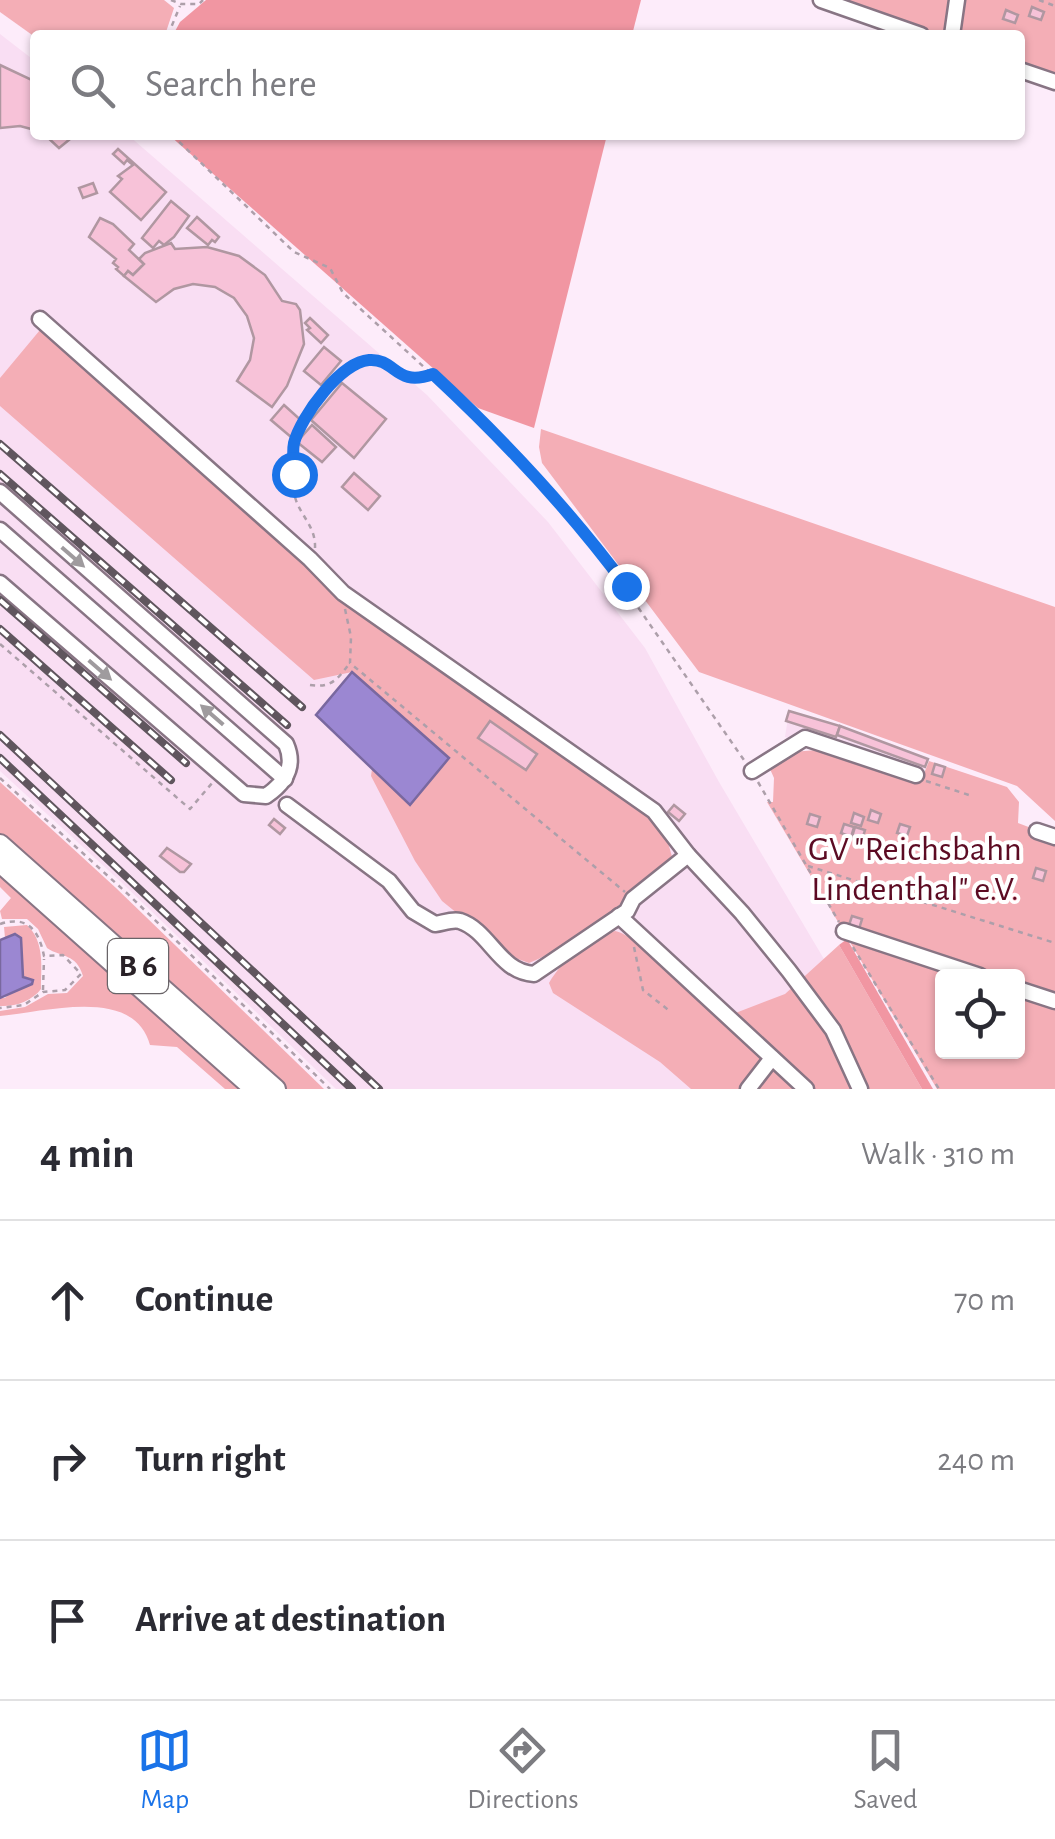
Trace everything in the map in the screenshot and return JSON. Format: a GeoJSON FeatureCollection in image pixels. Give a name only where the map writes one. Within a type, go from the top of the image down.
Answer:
{"type":"FeatureCollection","features":[{"type":"Feature","properties":{"kind":"main road","name":"B 6"},"geometry":{"type":"LineString","coordinates":[[0,844],[276,1089]]}},
{"type":"Feature","properties":{"kind":"main road","name":"B 6"},"geometry":{"type":"LineString","coordinates":[[0,862],[254,1089]]}},
{"type":"Feature","properties":{"kind":"street"},"geometry":{"type":"LineString","coordinates":[[821,0],[907,30]]}},
{"type":"Feature","properties":{"kind":"street"},"geometry":{"type":"LineString","coordinates":[[953,30],[957,0]]}},
{"type":"Feature","properties":{"kind":"street"},"geometry":{"type":"LineString","coordinates":[[1025,72],[1055,82]]}},
{"type":"Feature","properties":{"kind":"street"},"geometry":{"type":"LineString","coordinates":[[40,319],[310,559],[343,593],[637,798],[662,820],[688,856],[742,913],[833,1030],[860,1089]]}},
{"type":"Feature","properties":{"kind":"street"},"geometry":{"type":"LineString","coordinates":[[0,492],[286,744],[290,765],[285,779],[266,796],[244,794],[0,582]]}},
{"type":"Feature","properties":{"kind":"street"},"geometry":{"type":"LineString","coordinates":[[0,530],[285,779]]}},
{"type":"Feature","properties":{"kind":"street"},"geometry":{"type":"LineString","coordinates":[[752,772],[805,738],[916,775]]}},
{"type":"Feature","properties":{"kind":"street"},"geometry":{"type":"LineString","coordinates":[[287,805],[389,881],[413,910],[435,924],[463,922],[508,964],[527,974],[534,974],[624,921],[633,899],[688,856]]}},
{"type":"Feature","properties":{"kind":"street"},"geometry":{"type":"LineString","coordinates":[[1037,831],[1055,837]]}},
{"type":"Feature","properties":{"kind":"street"},"geometry":{"type":"LineString","coordinates":[[624,921],[806,1089]]}},
{"type":"Feature","properties":{"kind":"street"},"geometry":{"type":"LineString","coordinates":[[844,931],[959,969]]}},
{"type":"Feature","properties":{"kind":"street"},"geometry":{"type":"LineString","coordinates":[[1025,991],[1055,1000]]}},
{"type":"Feature","properties":{"kind":"street"},"geometry":{"type":"LineString","coordinates":[[748,1089],[772,1058]]}},
{"type":"Feature","properties":{"kind":"path"},"geometry":{"type":"LineString","coordinates":[[171,0],[181,4],[198,4],[203,0]]}},
{"type":"Feature","properties":{"kind":"path"},"geometry":{"type":"LineString","coordinates":[[1039,0],[1055,6]]}},
{"type":"Feature","properties":{"kind":"path"},"geometry":{"type":"LineString","coordinates":[[170,30],[181,4]]}},
{"type":"Feature","properties":{"kind":"path"},"geometry":{"type":"LineString","coordinates":[[177,140],[294,252],[330,268],[343,292],[508,444],[583,528],[752,772]]}},
{"type":"Feature","properties":{"kind":"path"},"geometry":{"type":"LineString","coordinates":[[310,559],[315,535],[298,509],[293,488],[293,449],[315,405],[344,368],[362,362],[381,361],[402,376],[415,379],[433,374]]}},
{"type":"Feature","properties":{"kind":"path"},"geometry":{"type":"LineString","coordinates":[[310,684],[334,684],[350,662],[343,593]]}},
{"type":"Feature","properties":{"kind":"path"},"geometry":{"type":"LineString","coordinates":[[0,644],[190,809],[220,774]]}},
{"type":"Feature","properties":{"kind":"path"},"geometry":{"type":"LineString","coordinates":[[350,662],[633,899]]}},
{"type":"Feature","properties":{"kind":"path"},"geometry":{"type":"LineString","coordinates":[[916,775],[972,796]]}},
{"type":"Feature","properties":{"kind":"path"},"geometry":{"type":"LineString","coordinates":[[0,778],[130,896],[330,1089]]}},
{"type":"Feature","properties":{"kind":"path"},"geometry":{"type":"LineString","coordinates":[[806,865],[1055,943]]}},
{"type":"Feature","properties":{"kind":"path"},"geometry":{"type":"LineString","coordinates":[[0,924],[12,920],[26,922],[35,929],[44,956],[43,992]]}},
{"type":"Feature","properties":{"kind":"path"},"geometry":{"type":"LineString","coordinates":[[624,921],[643,990],[671,1012]]}},
{"type":"Feature","properties":{"kind":"path"},"geometry":{"type":"LineString","coordinates":[[0,1008],[24,1005],[43,992],[65,990],[80,974],[63,956],[44,956]]}},
{"type":"Feature","properties":{"kind":"shaded area"},"geometry":{"type":"Polygon","coordinates":[[[206,0],[641,0],[633,30],[176,30],[206,0]]]}},
{"type":"Feature","properties":{"kind":"shaded area"},"geometry":{"type":"Polygon","coordinates":[[[0,34],[30,57],[30,140],[134,140],[427,395],[548,522],[645,648],[719,782],[901,1089],[336,1089],[0,771],[0,34]]]}},
{"type":"Feature","properties":{"kind":"shaded area"},"geometry":{"type":"Polygon","coordinates":[[[175,140],[606,140],[534,428],[478,408],[175,140]]]}},
{"type":"Feature","properties":{"kind":"shaded area"},"geometry":{"type":"Polygon","coordinates":[[[352,672],[449,758],[410,805],[316,715],[352,672]]]}},
{"type":"Feature","properties":{"kind":"shaded area"},"geometry":{"type":"Polygon","coordinates":[[[789,711],[928,759],[921,779],[785,737],[789,711]]]}},
{"type":"Feature","properties":{"kind":"shaded area"},"geometry":{"type":"Polygon","coordinates":[[[15,934],[21,938],[23,977],[33,980],[32,984],[0,998],[0,940],[15,934]]]}},
{"type":"Feature","properties":{"kind":"shaded area"},"geometry":{"type":"Polygon","coordinates":[[[847,939],[933,1089],[922,1089],[839,945],[847,939]]]}},
{"type":"Feature","properties":{"kind":"green space"},"geometry":{"type":"Polygon","coordinates":[[[0,0],[164,0],[174,8],[167,30],[30,30],[30,33],[0,12],[0,0]]]}},
{"type":"Feature","properties":{"kind":"green space"},"geometry":{"type":"Polygon","coordinates":[[[843,0],[1055,0],[1055,75],[1025,65],[1025,30],[928,30],[843,0]]]}},
{"type":"Feature","properties":{"kind":"green space"},"geometry":{"type":"Polygon","coordinates":[[[40,330],[360,610],[652,815],[664,829],[673,860],[585,931],[529,963],[510,956],[442,901],[415,861],[371,776],[372,769],[410,804],[352,672],[314,680],[0,406],[0,378],[40,330]]]}},
{"type":"Feature","properties":{"kind":"green space"},"geometry":{"type":"Polygon","coordinates":[[[541,429],[1055,607],[1055,821],[1017,786],[699,672],[542,463],[541,429]]]}},
{"type":"Feature","properties":{"kind":"green space","name":"GV \"Reichsbahn Lindenthal\" e.V."},"geometry":{"type":"Polygon","coordinates":[[[817,750],[921,781],[929,761],[1007,787],[1019,802],[1018,823],[1055,837],[1055,1089],[937,1089],[767,802],[773,802],[774,778],[770,769],[792,752],[817,750]]]}},
{"type":"Feature","properties":{"kind":"green space"},"geometry":{"type":"Polygon","coordinates":[[[0,782],[324,1089],[286,1089],[0,836],[0,782]]]}},
{"type":"Feature","properties":{"kind":"green space"},"geometry":{"type":"Polygon","coordinates":[[[0,871],[244,1089],[225,1089],[177,1047],[150,1045],[141,1027],[126,1015],[108,1009],[63,1008],[0,1016],[0,1011],[25,1007],[48,994],[67,993],[83,976],[72,960],[47,948],[38,929],[27,919],[2,919],[0,911],[11,898],[0,887],[0,871]]]}},
{"type":"Feature","properties":{"kind":"green space"},"geometry":{"type":"Polygon","coordinates":[[[27,925],[39,947],[41,989],[23,1002],[0,1006],[0,998],[5,998],[23,977],[15,934],[5,938],[4,927],[27,925]]]}},
{"type":"Feature","properties":{"kind":"green space"},"geometry":{"type":"Polygon","coordinates":[[[615,931],[652,955],[720,1019],[785,994],[839,945],[922,1089],[691,1089],[660,1062],[553,993],[549,983],[569,957],[615,931]]]}},
{"type":"Feature","properties":{"kind":"building"},"geometry":{"type":"Polygon","coordinates":[[[1032,7],[1044,12],[1041,20],[1029,16],[1032,7]]]}},
{"type":"Feature","properties":{"kind":"building"},"geometry":{"type":"Polygon","coordinates":[[[1006,10],[1018,15],[1015,23],[1003,19],[1006,10]]]}},
{"type":"Feature","properties":{"kind":"building"},"geometry":{"type":"Polygon","coordinates":[[[0,65],[30,79],[30,129],[0,128],[0,65]]]}},
{"type":"Feature","properties":{"kind":"building"},"geometry":{"type":"Polygon","coordinates":[[[50,140],[69,140],[59,148],[50,140]]]}},
{"type":"Feature","properties":{"kind":"building"},"geometry":{"type":"Polygon","coordinates":[[[118,149],[166,192],[141,220],[110,192],[122,179],[118,176],[133,165],[127,160],[124,164],[113,154],[118,149]]]}},
{"type":"Feature","properties":{"kind":"building"},"geometry":{"type":"Polygon","coordinates":[[[93,183],[97,193],[83,198],[79,188],[93,183]]]}},
{"type":"Feature","properties":{"kind":"building"},"geometry":{"type":"Polygon","coordinates":[[[171,201],[189,216],[174,237],[164,245],[159,241],[153,248],[142,238],[171,201]]]}},
{"type":"Feature","properties":{"kind":"building"},"geometry":{"type":"Polygon","coordinates":[[[197,217],[219,237],[215,242],[212,240],[208,245],[187,228],[197,217]]]}},
{"type":"Feature","properties":{"kind":"building"},"geometry":{"type":"Polygon","coordinates":[[[100,218],[113,224],[134,244],[129,250],[144,264],[133,275],[128,271],[124,276],[113,263],[116,259],[89,237],[100,218]]]}},
{"type":"Feature","properties":{"kind":"building"},"geometry":{"type":"Polygon","coordinates":[[[171,243],[175,249],[207,247],[239,256],[265,275],[282,301],[296,304],[300,310],[304,344],[287,386],[272,407],[237,381],[250,360],[254,338],[247,316],[234,298],[215,287],[193,284],[174,289],[156,302],[124,276],[128,271],[133,275],[144,264],[139,259],[145,253],[171,243]]]}},
{"type":"Feature","properties":{"kind":"building"},"geometry":{"type":"Polygon","coordinates":[[[310,318],[328,335],[321,343],[307,330],[310,328],[305,323],[310,318]]]}},
{"type":"Feature","properties":{"kind":"building"},"geometry":{"type":"Polygon","coordinates":[[[324,347],[341,361],[321,385],[304,371],[324,347]]]}},
{"type":"Feature","properties":{"kind":"building"},"geometry":{"type":"Polygon","coordinates":[[[342,383],[386,419],[354,458],[311,420],[342,383]]]}},
{"type":"Feature","properties":{"kind":"building"},"geometry":{"type":"Polygon","coordinates":[[[284,405],[304,423],[291,437],[271,420],[284,405]]]}},
{"type":"Feature","properties":{"kind":"building"},"geometry":{"type":"Polygon","coordinates":[[[312,425],[336,447],[322,462],[297,442],[312,425]]]}},
{"type":"Feature","properties":{"kind":"building"},"geometry":{"type":"Polygon","coordinates":[[[354,473],[380,496],[368,510],[342,487],[354,473]]]}},
{"type":"Feature","properties":{"kind":"building"},"geometry":{"type":"Polygon","coordinates":[[[789,711],[840,726],[836,737],[786,721],[789,711]]]}},
{"type":"Feature","properties":{"kind":"building"},"geometry":{"type":"Polygon","coordinates":[[[490,721],[537,754],[526,770],[478,738],[490,721]]]}},
{"type":"Feature","properties":{"kind":"building"},"geometry":{"type":"Polygon","coordinates":[[[840,726],[928,759],[925,767],[837,735],[840,726]]]}},
{"type":"Feature","properties":{"kind":"building"},"geometry":{"type":"Polygon","coordinates":[[[935,764],[945,767],[942,777],[932,774],[935,764]]]}},
{"type":"Feature","properties":{"kind":"building"},"geometry":{"type":"Polygon","coordinates":[[[674,805],[685,814],[679,821],[668,812],[674,805]]]}},
{"type":"Feature","properties":{"kind":"building"},"geometry":{"type":"Polygon","coordinates":[[[871,810],[881,814],[878,823],[868,820],[871,810]]]}},
{"type":"Feature","properties":{"kind":"building"},"geometry":{"type":"Polygon","coordinates":[[[854,813],[864,817],[861,826],[851,823],[854,813]]]}},
{"type":"Feature","properties":{"kind":"building"},"geometry":{"type":"Polygon","coordinates":[[[810,814],[820,817],[817,827],[807,824],[810,814]]]}},
{"type":"Feature","properties":{"kind":"building"},"geometry":{"type":"Polygon","coordinates":[[[274,819],[285,828],[280,834],[269,825],[274,819]]]}},
{"type":"Feature","properties":{"kind":"building"},"geometry":{"type":"Polygon","coordinates":[[[844,824],[854,827],[851,837],[841,833],[844,824]]]}},
{"type":"Feature","properties":{"kind":"building"},"geometry":{"type":"Polygon","coordinates":[[[900,824],[910,827],[907,836],[897,833],[900,824]]]}},
{"type":"Feature","properties":{"kind":"building"},"geometry":{"type":"Polygon","coordinates":[[[855,827],[865,830],[862,840],[852,837],[855,827]]]}},
{"type":"Feature","properties":{"kind":"building"},"geometry":{"type":"Polygon","coordinates":[[[930,841],[940,844],[937,853],[927,850],[930,841]]]}},
{"type":"Feature","properties":{"kind":"building"},"geometry":{"type":"Polygon","coordinates":[[[167,848],[191,864],[184,872],[160,856],[167,848]]]}},
{"type":"Feature","properties":{"kind":"building"},"geometry":{"type":"Polygon","coordinates":[[[1036,868],[1046,871],[1043,881],[1033,878],[1036,868]]]}},
{"type":"Feature","properties":{"kind":"building"},"geometry":{"type":"Polygon","coordinates":[[[852,916],[862,919],[859,929],[849,925],[852,916]]]}},
{"type":"Feature","properties":{"kind":"railway"},"geometry":{"type":"LineString","coordinates":[[0,444],[302,707]]}},
{"type":"Feature","properties":{"kind":"railway"},"geometry":{"type":"LineString","coordinates":[[0,474],[287,725]]}},
{"type":"Feature","properties":{"kind":"railway"},"geometry":{"type":"LineString","coordinates":[[0,600],[186,763]]}},
{"type":"Feature","properties":{"kind":"railway"},"geometry":{"type":"LineString","coordinates":[[0,629],[171,780]]}},
{"type":"Feature","properties":{"kind":"railway"},"geometry":{"type":"LineString","coordinates":[[0,735],[379,1089]]}},
{"type":"Feature","properties":{"kind":"railway"},"geometry":{"type":"LineString","coordinates":[[0,758],[352,1089]]}},
{"type":"Feature","properties":{"kind":"route"},"geometry":{"type":"LineString","coordinates":[[294,474],[295,440],[315,405],[344,368],[371,360],[381,361],[402,376],[415,379],[433,374],[508,444],[583,528],[626,586]]}}]}
